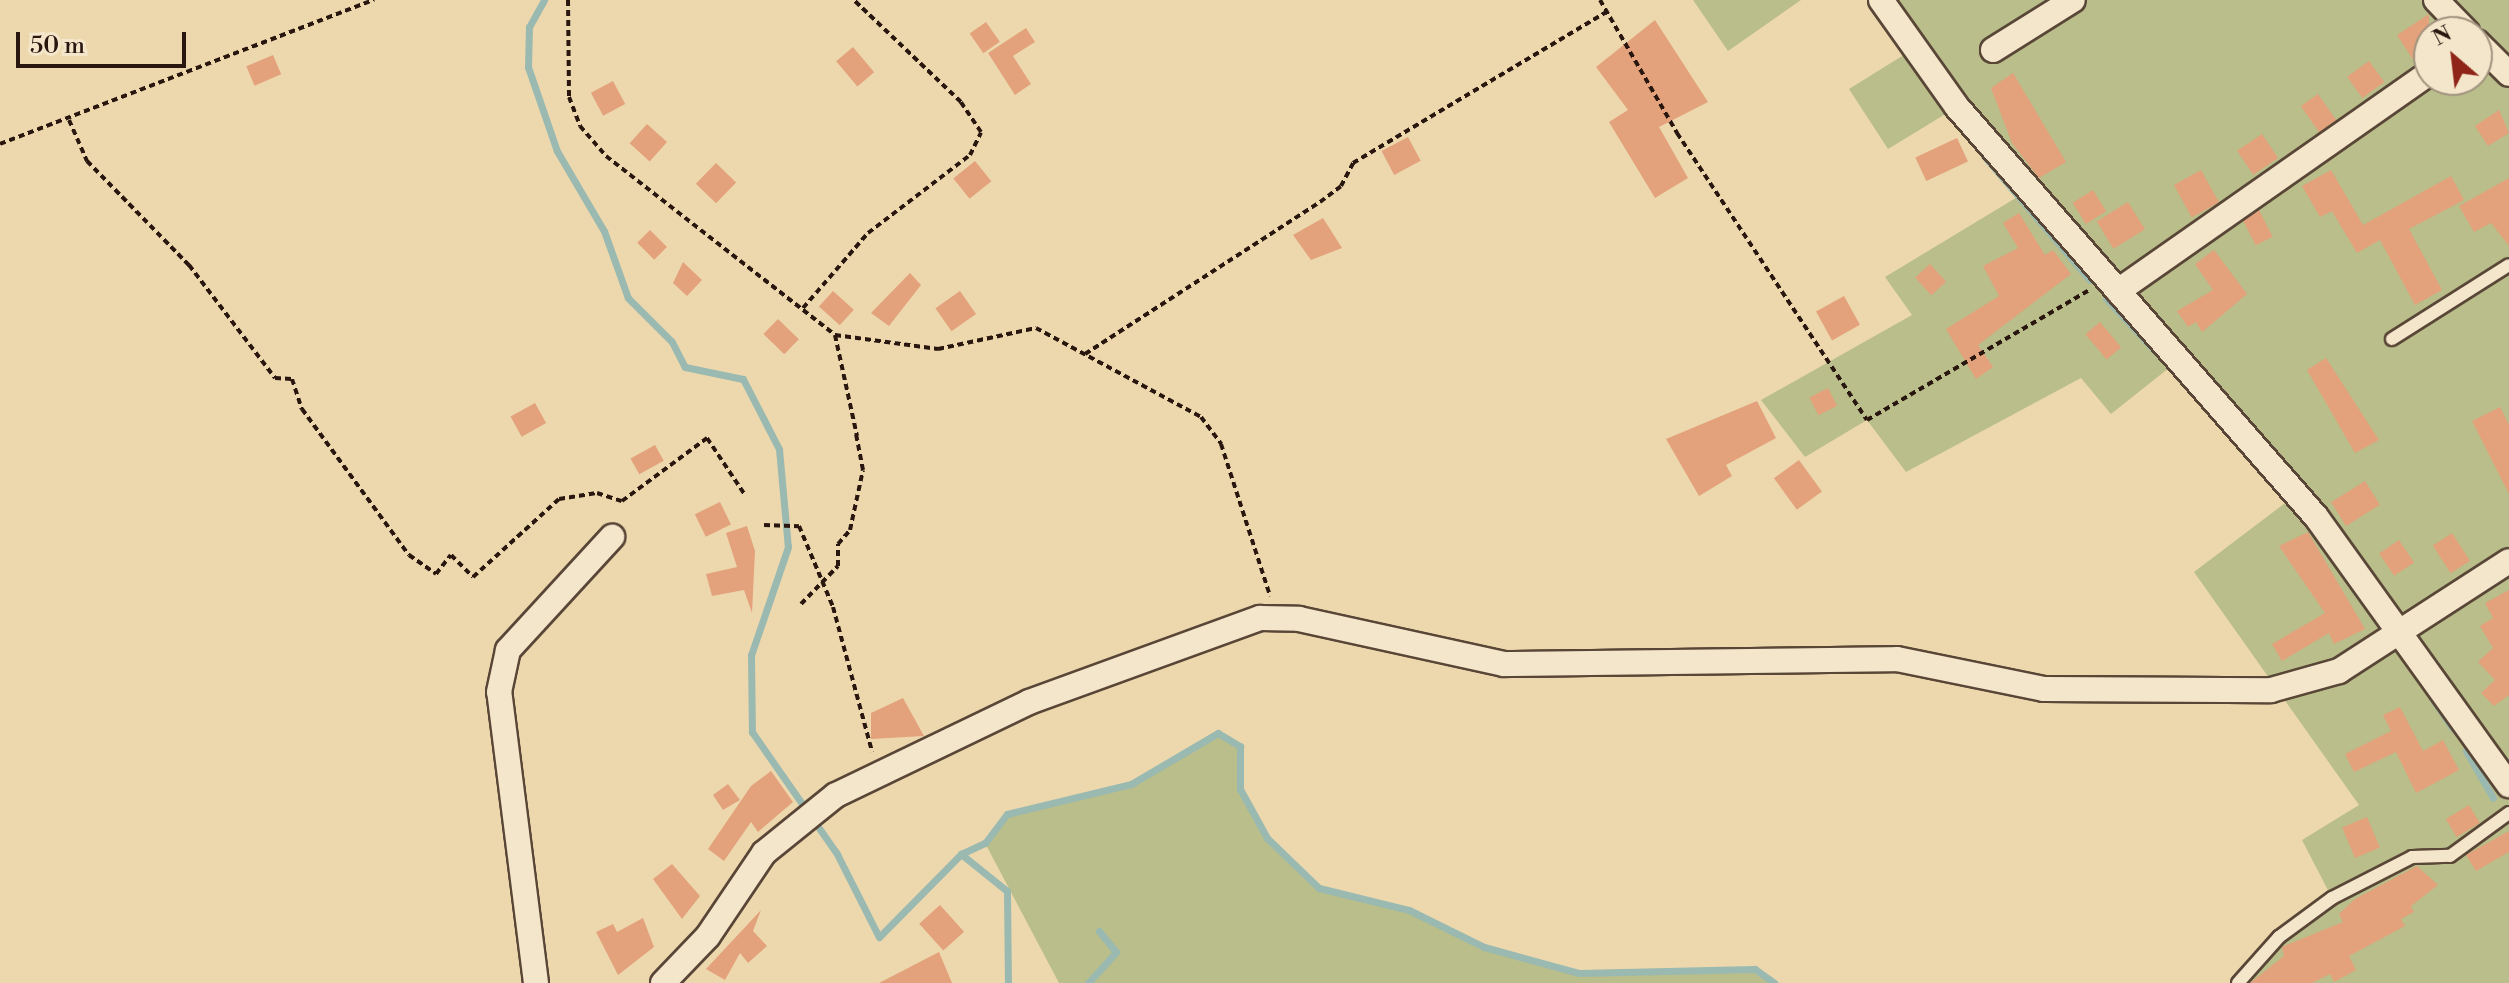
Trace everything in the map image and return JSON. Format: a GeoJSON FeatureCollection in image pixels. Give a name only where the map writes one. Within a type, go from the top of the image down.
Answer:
{"type":"FeatureCollection","features":[{"type":"Feature","properties":{"kind":"street"},"geometry":{"type":"LineString","coordinates":[[1881,0],[1957,107],[2317,518],[2401,630],[2509,785]]}},
{"type":"Feature","properties":{"kind":"street"},"geometry":{"type":"LineString","coordinates":[[1993,50],[2073,0]]}},
{"type":"Feature","properties":{"kind":"street"},"geometry":{"type":"LineString","coordinates":[[2436,0],[2452,16]]}},
{"type":"Feature","properties":{"kind":"street"},"geometry":{"type":"LineString","coordinates":[[2493,58],[2509,74]]}},
{"type":"Feature","properties":{"kind":"street"},"geometry":{"type":"LineString","coordinates":[[2112,285],[2413,84]]}},
{"type":"Feature","properties":{"kind":"street"},"geometry":{"type":"LineString","coordinates":[[536,983],[499,692],[508,650],[612,537]]}},
{"type":"Feature","properties":{"kind":"street"},"geometry":{"type":"LineString","coordinates":[[663,983],[708,936],[764,853],[836,795],[1029,702],[1241,623],[1279,617],[1504,664],[1897,659],[2059,689],[2271,690],[2339,671],[2509,561]]}},
{"type":"Feature","properties":{"kind":"lane"},"geometry":{"type":"LineString","coordinates":[[2392,339],[2509,265]]}},
{"type":"Feature","properties":{"kind":"lane"},"geometry":{"type":"LineString","coordinates":[[2238,983],[2279,937],[2332,898],[2412,857],[2450,856],[2509,813]]}},
{"type":"Feature","properties":{"kind":"path"},"geometry":{"type":"LineString","coordinates":[[0,144],[69,120],[117,95],[374,0]]}},
{"type":"Feature","properties":{"kind":"path"},"geometry":{"type":"LineString","coordinates":[[568,0],[564,56],[580,126],[606,156],[835,335],[938,349],[1036,328],[1201,417],[1221,444],[1279,617]]}},
{"type":"Feature","properties":{"kind":"path"},"geometry":{"type":"LineString","coordinates":[[803,308],[868,233],[970,155],[981,132],[961,102],[854,0]]}},
{"type":"Feature","properties":{"kind":"path"},"geometry":{"type":"LineString","coordinates":[[1600,0],[1867,420],[2112,285]]}},
{"type":"Feature","properties":{"kind":"path"},"geometry":{"type":"LineString","coordinates":[[1085,354],[1320,202],[1341,186],[1353,163],[1606,12]]}},
{"type":"Feature","properties":{"kind":"path"},"geometry":{"type":"LineString","coordinates":[[69,120],[87,161],[189,265],[275,378],[292,379],[302,409],[409,555],[436,574],[451,555],[473,577],[559,499],[597,493],[622,501],[707,438],[745,495]]}},
{"type":"Feature","properties":{"kind":"path"},"geometry":{"type":"LineString","coordinates":[[801,604],[821,577],[838,566],[838,544],[850,530],[863,470],[835,335]]}},
{"type":"Feature","properties":{"kind":"path"},"geometry":{"type":"LineString","coordinates":[[856,435],[859,446]]}},
{"type":"Feature","properties":{"kind":"path"},"geometry":{"type":"LineString","coordinates":[[764,525],[799,526],[821,577],[867,729],[870,777]]}},
{"type":"Feature","properties":{"kind":"green space"},"geometry":{"type":"Polygon","coordinates":[[[1693,0],[1801,0],[1728,51],[1693,0]]]}},
{"type":"Feature","properties":{"kind":"green space"},"geometry":{"type":"Polygon","coordinates":[[[1881,0],[2509,0],[2509,983],[2238,983],[2332,898],[2302,840],[2359,805],[2194,572],[2297,494],[2179,360],[2111,414],[2081,378],[1906,472],[1867,420],[1805,457],[1761,400],[1912,315],[1885,277],[2029,190],[1957,107],[1888,149],[1849,89],[1915,48],[1881,0]]]}},
{"type":"Feature","properties":{"kind":"green space"},"geometry":{"type":"Polygon","coordinates":[[[1218,733],[1240,746],[1240,789],[1267,838],[1319,888],[1409,910],[1484,947],[1579,973],[1755,969],[1774,983],[1059,983],[985,843],[1007,814],[1131,784],[1218,733]]]}},
{"type":"Feature","properties":{"kind":"building"},"geometry":{"type":"Polygon","coordinates":[[[1655,20],[1708,102],[1659,127],[1688,178],[1655,198],[1609,122],[1628,110],[1596,67],[1655,20]]]}},
{"type":"Feature","properties":{"kind":"building"},"geometry":{"type":"Polygon","coordinates":[[[986,22],[1000,42],[983,53],[970,33],[986,22]]]}},
{"type":"Feature","properties":{"kind":"building"},"geometry":{"type":"Polygon","coordinates":[[[2413,24],[2413,59],[2397,35],[2413,24]]]}},
{"type":"Feature","properties":{"kind":"building"},"geometry":{"type":"Polygon","coordinates":[[[1026,28],[1035,42],[1013,56],[1031,84],[1015,95],[988,53],[1026,28]]]}},
{"type":"Feature","properties":{"kind":"building"},"geometry":{"type":"Polygon","coordinates":[[[853,47],[874,72],[857,86],[836,61],[853,47]]]}},
{"type":"Feature","properties":{"kind":"building"},"geometry":{"type":"Polygon","coordinates":[[[273,55],[281,74],[255,86],[246,66],[273,55]]]}},
{"type":"Feature","properties":{"kind":"building"},"geometry":{"type":"Polygon","coordinates":[[[2369,61],[2384,82],[2362,98],[2347,77],[2369,61]]]}},
{"type":"Feature","properties":{"kind":"building"},"geometry":{"type":"Polygon","coordinates":[[[2013,73],[2066,162],[2039,178],[2012,143],[1991,88],[2013,73]]]}},
{"type":"Feature","properties":{"kind":"building"},"geometry":{"type":"Polygon","coordinates":[[[613,81],[625,104],[603,116],[591,93],[613,81]]]}},
{"type":"Feature","properties":{"kind":"building"},"geometry":{"type":"Polygon","coordinates":[[[2318,94],[2336,120],[2319,132],[2301,106],[2318,94]]]}},
{"type":"Feature","properties":{"kind":"building"},"geometry":{"type":"Polygon","coordinates":[[[2499,110],[2509,133],[2488,146],[2475,126],[2499,110]]]}},
{"type":"Feature","properties":{"kind":"building"},"geometry":{"type":"Polygon","coordinates":[[[647,124],[667,142],[650,161],[630,143],[647,124]]]}},
{"type":"Feature","properties":{"kind":"building"},"geometry":{"type":"Polygon","coordinates":[[[2262,134],[2278,158],[2253,175],[2237,151],[2262,134]]]}},
{"type":"Feature","properties":{"kind":"building"},"geometry":{"type":"Polygon","coordinates":[[[1408,137],[1421,161],[1394,175],[1382,151],[1408,137]]]}},
{"type":"Feature","properties":{"kind":"building"},"geometry":{"type":"Polygon","coordinates":[[[1957,138],[1968,162],[1926,181],[1915,157],[1957,138]]]}},
{"type":"Feature","properties":{"kind":"building"},"geometry":{"type":"Polygon","coordinates":[[[975,161],[991,181],[970,199],[953,179],[975,161]]]}},
{"type":"Feature","properties":{"kind":"building"},"geometry":{"type":"Polygon","coordinates":[[[716,163],[736,182],[716,203],[696,184],[716,163]]]}},
{"type":"Feature","properties":{"kind":"building"},"geometry":{"type":"Polygon","coordinates":[[[2201,170],[2219,202],[2192,217],[2174,185],[2201,170]]]}},
{"type":"Feature","properties":{"kind":"building"},"geometry":{"type":"Polygon","coordinates":[[[2331,170],[2363,225],[2451,176],[2464,200],[2409,229],[2442,290],[2415,305],[2380,240],[2357,253],[2332,211],[2320,217],[2302,186],[2331,170]]]}},
{"type":"Feature","properties":{"kind":"building"},"geometry":{"type":"Polygon","coordinates":[[[2509,178],[2509,246],[2491,223],[2474,232],[2459,206],[2509,178]]]}},
{"type":"Feature","properties":{"kind":"building"},"geometry":{"type":"Polygon","coordinates":[[[2093,190],[2106,211],[2086,224],[2073,203],[2093,190]]]}},
{"type":"Feature","properties":{"kind":"building"},"geometry":{"type":"Polygon","coordinates":[[[2128,202],[2145,229],[2114,249],[2097,222],[2128,202]]]}},
{"type":"Feature","properties":{"kind":"building"},"geometry":{"type":"Polygon","coordinates":[[[2259,210],[2273,237],[2256,245],[2242,219],[2259,210]]]}},
{"type":"Feature","properties":{"kind":"building"},"geometry":{"type":"Polygon","coordinates":[[[2019,213],[2045,255],[2053,250],[2071,274],[1978,345],[1993,367],[1976,379],[1946,329],[1999,296],[1983,266],[2018,248],[2003,223],[2019,213]]]}},
{"type":"Feature","properties":{"kind":"building"},"geometry":{"type":"Polygon","coordinates":[[[1323,218],[1342,248],[1311,260],[1293,235],[1323,218]]]}},
{"type":"Feature","properties":{"kind":"building"},"geometry":{"type":"Polygon","coordinates":[[[650,230],[667,247],[654,260],[637,243],[650,230]]]}},
{"type":"Feature","properties":{"kind":"building"},"geometry":{"type":"Polygon","coordinates":[[[2214,250],[2247,294],[2202,332],[2196,322],[2188,327],[2177,311],[2213,290],[2195,264],[2214,250]]]}},
{"type":"Feature","properties":{"kind":"building"},"geometry":{"type":"Polygon","coordinates":[[[683,262],[702,280],[687,296],[673,283],[683,262]]]}},
{"type":"Feature","properties":{"kind":"building"},"geometry":{"type":"Polygon","coordinates":[[[1930,264],[1946,282],[1931,295],[1915,277],[1930,264]]]}},
{"type":"Feature","properties":{"kind":"building"},"geometry":{"type":"Polygon","coordinates":[[[910,273],[921,285],[889,326],[871,313],[910,273]]]}},
{"type":"Feature","properties":{"kind":"building"},"geometry":{"type":"Polygon","coordinates":[[[833,291],[854,310],[840,325],[819,307],[833,291]]]}},
{"type":"Feature","properties":{"kind":"building"},"geometry":{"type":"Polygon","coordinates":[[[960,291],[976,314],[951,331],[935,308],[960,291]]]}},
{"type":"Feature","properties":{"kind":"building"},"geometry":{"type":"Polygon","coordinates":[[[1844,296],[1860,325],[1832,340],[1816,312],[1844,296]]]}},
{"type":"Feature","properties":{"kind":"building"},"geometry":{"type":"Polygon","coordinates":[[[778,319],[799,339],[784,354],[763,334],[778,319]]]}},
{"type":"Feature","properties":{"kind":"building"},"geometry":{"type":"Polygon","coordinates":[[[2100,322],[2121,347],[2107,359],[2085,334],[2100,322]]]}},
{"type":"Feature","properties":{"kind":"building"},"geometry":{"type":"Polygon","coordinates":[[[2326,358],[2379,440],[2355,453],[2307,370],[2326,358]]]}},
{"type":"Feature","properties":{"kind":"building"},"geometry":{"type":"Polygon","coordinates":[[[1828,388],[1837,406],[1818,415],[1809,398],[1828,388]]]}},
{"type":"Feature","properties":{"kind":"building"},"geometry":{"type":"Polygon","coordinates":[[[1757,401],[1776,438],[1726,465],[1732,476],[1699,496],[1666,439],[1757,401]]]}},
{"type":"Feature","properties":{"kind":"building"},"geometry":{"type":"Polygon","coordinates":[[[535,403],[546,423],[522,437],[511,417],[535,403]]]}},
{"type":"Feature","properties":{"kind":"building"},"geometry":{"type":"Polygon","coordinates":[[[2500,407],[2509,425],[2509,494],[2472,421],[2500,407]]]}},
{"type":"Feature","properties":{"kind":"building"},"geometry":{"type":"Polygon","coordinates":[[[655,445],[664,461],[639,474],[631,459],[655,445]]]}},
{"type":"Feature","properties":{"kind":"building"},"geometry":{"type":"Polygon","coordinates":[[[1799,460],[1822,492],[1797,510],[1774,478],[1799,460]]]}},
{"type":"Feature","properties":{"kind":"building"},"geometry":{"type":"Polygon","coordinates":[[[2365,481],[2380,505],[2346,526],[2331,502],[2365,481]]]}},
{"type":"Feature","properties":{"kind":"building"},"geometry":{"type":"Polygon","coordinates":[[[720,502],[731,524],[706,537],[695,514],[720,502]]]}},
{"type":"Feature","properties":{"kind":"building"},"geometry":{"type":"Polygon","coordinates":[[[747,526],[755,551],[752,613],[744,590],[712,596],[706,574],[737,567],[726,533],[747,526]]]}},
{"type":"Feature","properties":{"kind":"building"},"geometry":{"type":"Polygon","coordinates":[[[2308,532],[2365,629],[2334,644],[2329,633],[2282,661],[2272,644],[2325,613],[2279,546],[2308,532]]]}},
{"type":"Feature","properties":{"kind":"building"},"geometry":{"type":"Polygon","coordinates":[[[2452,533],[2470,561],[2451,573],[2433,546],[2452,533]]]}},
{"type":"Feature","properties":{"kind":"building"},"geometry":{"type":"Polygon","coordinates":[[[2399,540],[2414,562],[2394,576],[2379,553],[2399,540]]]}},
{"type":"Feature","properties":{"kind":"building"},"geometry":{"type":"Polygon","coordinates":[[[2509,590],[2509,695],[2494,706],[2481,693],[2495,680],[2478,662],[2493,648],[2480,626],[2493,618],[2485,603],[2509,590]]]}},
{"type":"Feature","properties":{"kind":"building"},"geometry":{"type":"Polygon","coordinates":[[[903,698],[924,736],[871,739],[871,713],[903,698]]]}},
{"type":"Feature","properties":{"kind":"building"},"geometry":{"type":"Polygon","coordinates":[[[2400,707],[2423,751],[2443,740],[2459,770],[2416,793],[2396,752],[2354,772],[2345,754],[2391,731],[2383,715],[2400,707]]]}},
{"type":"Feature","properties":{"kind":"building"},"geometry":{"type":"Polygon","coordinates":[[[771,771],[793,802],[758,832],[751,822],[724,861],[708,849],[751,786],[771,771]]]}},
{"type":"Feature","properties":{"kind":"building"},"geometry":{"type":"Polygon","coordinates":[[[728,784],[740,800],[723,810],[713,795],[728,784]]]}},
{"type":"Feature","properties":{"kind":"building"},"geometry":{"type":"Polygon","coordinates":[[[2469,805],[2480,823],[2457,837],[2446,819],[2469,805]]]}},
{"type":"Feature","properties":{"kind":"building"},"geometry":{"type":"Polygon","coordinates":[[[2367,817],[2380,847],[2355,858],[2342,828],[2367,817]]]}},
{"type":"Feature","properties":{"kind":"building"},"geometry":{"type":"Polygon","coordinates":[[[2509,831],[2509,852],[2476,871],[2466,855],[2509,831]]]}},
{"type":"Feature","properties":{"kind":"building"},"geometry":{"type":"Polygon","coordinates":[[[672,864],[700,896],[682,919],[653,879],[672,864]]]}},
{"type":"Feature","properties":{"kind":"building"},"geometry":{"type":"Polygon","coordinates":[[[2417,866],[2438,885],[2411,906],[2414,912],[2401,919],[2405,926],[2349,956],[2356,970],[2334,982],[2330,974],[2312,983],[2250,983],[2284,956],[2282,947],[2343,922],[2339,914],[2355,899],[2417,866]]]}},
{"type":"Feature","properties":{"kind":"building"},"geometry":{"type":"Polygon","coordinates":[[[940,905],[964,932],[943,950],[919,924],[940,905]]]}},
{"type":"Feature","properties":{"kind":"building"},"geometry":{"type":"Polygon","coordinates":[[[761,910],[753,931],[767,946],[748,963],[740,953],[725,980],[706,969],[761,910]]]}},
{"type":"Feature","properties":{"kind":"building"},"geometry":{"type":"Polygon","coordinates":[[[643,918],[654,947],[618,975],[596,932],[613,924],[617,932],[643,918]]]}},
{"type":"Feature","properties":{"kind":"building"},"geometry":{"type":"Polygon","coordinates":[[[939,952],[952,983],[879,983],[939,952]]]}},
{"type":"Feature","properties":{"kind":"waterway"},"geometry":{"type":"LineString","coordinates":[[544,0],[529,27],[528,67],[557,151],[604,231],[628,298],[672,342],[685,367],[743,379],[779,449],[788,547],[751,655],[752,732],[837,854],[879,937],[961,854],[1007,891],[1008,983]]}},
{"type":"Feature","properties":{"kind":"waterway"},"geometry":{"type":"LineString","coordinates":[[1984,156],[2090,280]]}},
{"type":"Feature","properties":{"kind":"waterway"},"geometry":{"type":"LineString","coordinates":[[2106,298],[2156,352]]}},
{"type":"Feature","properties":{"kind":"waterway"},"geometry":{"type":"LineString","coordinates":[[2430,695],[2452,728]]}},
{"type":"Feature","properties":{"kind":"waterway"},"geometry":{"type":"LineString","coordinates":[[961,854],[985,843],[1007,814],[1131,784],[1218,733],[1240,746],[1240,789],[1267,838],[1319,888],[1409,910],[1484,947],[1579,973],[1755,969],[1774,983]]}},
{"type":"Feature","properties":{"kind":"waterway"},"geometry":{"type":"LineString","coordinates":[[2466,751],[2493,798]]}},
{"type":"Feature","properties":{"kind":"waterway"},"geometry":{"type":"LineString","coordinates":[[1088,983],[1116,952],[1099,931]]}}]}
